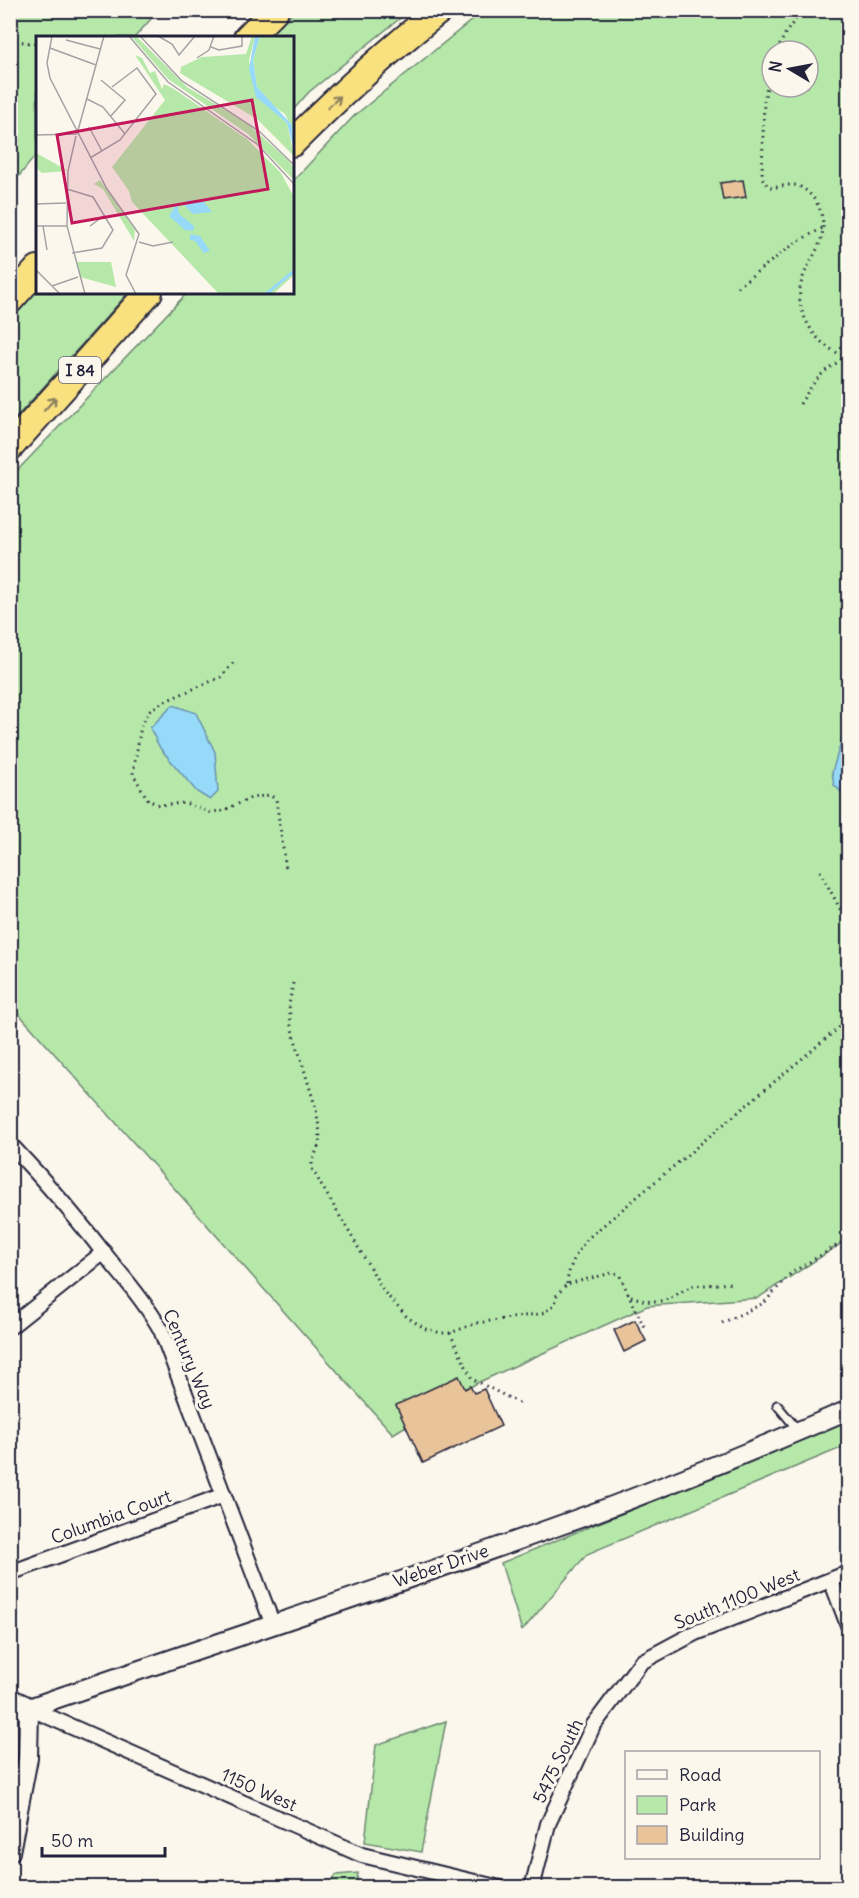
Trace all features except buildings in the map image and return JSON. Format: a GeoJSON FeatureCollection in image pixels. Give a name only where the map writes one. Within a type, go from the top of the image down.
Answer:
{"type":"FeatureCollection","features":[{"type":"Feature","properties":{"kind":"highway"},"geometry":{"type":"LineString","coordinates":[[249,36],[275,10]]}},
{"type":"Feature","properties":{"kind":"highway"},"geometry":{"type":"LineString","coordinates":[[294,141],[414,30],[440,10]]}},
{"type":"Feature","properties":{"kind":"highway"},"geometry":{"type":"LineString","coordinates":[[10,300],[36,271]]}},
{"type":"Feature","properties":{"kind":"highway","name":"I 84"},"geometry":{"type":"LineString","coordinates":[[10,447],[147,294]]}},
{"type":"Feature","properties":{"kind":"main road"},"geometry":{"type":"LineString","coordinates":[[10,1699],[20,1710]]}},
{"type":"Feature","properties":{"kind":"street","name":"Century Way"},"geometry":{"type":"LineString","coordinates":[[10,1144],[104,1252],[151,1313],[161,1330],[273,1625]]}},
{"type":"Feature","properties":{"kind":"street"},"geometry":{"type":"LineString","coordinates":[[10,1327],[104,1252]]}},
{"type":"Feature","properties":{"kind":"street","name":"Weber Drive"},"geometry":{"type":"LineString","coordinates":[[20,1710],[273,1625],[592,1513],[796,1427],[849,1410]]}},
{"type":"Feature","properties":{"kind":"street","name":"Columbia Court"},"geometry":{"type":"LineString","coordinates":[[10,1572],[224,1495]]}},
{"type":"Feature","properties":{"kind":"street","name":"South 1100 West"},"geometry":{"type":"LineString","coordinates":[[641,1662],[695,1633],[849,1573]]}},
{"type":"Feature","properties":{"kind":"street"},"geometry":{"type":"LineString","coordinates":[[831,1580],[849,1624]]}},
{"type":"Feature","properties":{"kind":"street","name":"5475 South"},"geometry":{"type":"LineString","coordinates":[[532,1887],[548,1824],[593,1726],[641,1662]]}},
{"type":"Feature","properties":{"kind":"street"},"geometry":{"type":"LineString","coordinates":[[10,1852],[28,1758],[20,1710]]}},
{"type":"Feature","properties":{"kind":"street","name":"1150 West"},"geometry":{"type":"LineString","coordinates":[[20,1710],[362,1855],[500,1887]]}},
{"type":"Feature","properties":{"kind":"lane"},"geometry":{"type":"LineString","coordinates":[[777,1405],[796,1427]]}},
{"type":"Feature","properties":{"kind":"path"},"geometry":{"type":"LineString","coordinates":[[783,39],[802,10]]}},
{"type":"Feature","properties":{"kind":"path"},"geometry":{"type":"LineString","coordinates":[[10,40],[36,44]]}},
{"type":"Feature","properties":{"kind":"path"},"geometry":{"type":"LineString","coordinates":[[764,99],[762,175],[765,184],[772,188],[791,185],[800,187],[816,202],[821,212],[823,228],[818,248],[806,267],[801,281],[800,308],[814,334],[830,349],[848,357]]}},
{"type":"Feature","properties":{"kind":"path"},"geometry":{"type":"LineString","coordinates":[[737,287],[798,241],[823,228]]}},
{"type":"Feature","properties":{"kind":"path"},"geometry":{"type":"LineString","coordinates":[[800,404],[814,382],[827,368],[848,357]]}},
{"type":"Feature","properties":{"kind":"path"},"geometry":{"type":"LineString","coordinates":[[233,663],[221,677],[150,710],[141,726],[133,774],[148,800],[159,805],[184,803],[210,812],[222,811],[251,798],[269,795],[276,799],[286,869]]}},
{"type":"Feature","properties":{"kind":"path"},"geometry":{"type":"LineString","coordinates":[[820,871],[849,924]]}},
{"type":"Feature","properties":{"kind":"path"},"geometry":{"type":"LineString","coordinates":[[293,983],[289,1005],[291,1026],[316,1109],[320,1132],[312,1169],[385,1293],[407,1317],[426,1329],[450,1333],[477,1323],[544,1313],[555,1304],[557,1295],[567,1284],[592,1277],[619,1274],[645,1329]]}},
{"type":"Feature","properties":{"kind":"path"},"geometry":{"type":"LineString","coordinates":[[567,1284],[577,1251],[587,1239],[849,1020]]}},
{"type":"Feature","properties":{"kind":"path"},"geometry":{"type":"LineString","coordinates":[[722,1323],[764,1303],[791,1273],[849,1239]]}},
{"type":"Feature","properties":{"kind":"path"},"geometry":{"type":"LineString","coordinates":[[629,1296],[656,1302],[669,1299],[691,1286],[733,1283]]}},
{"type":"Feature","properties":{"kind":"path"},"geometry":{"type":"LineString","coordinates":[[450,1333],[472,1379],[519,1403]]}},
{"type":"Feature","properties":{"kind":"green space"},"geometry":{"type":"Polygon","coordinates":[[[11,10],[158,11],[136,36],[36,36],[36,155],[11,186],[11,10]]]}},
{"type":"Feature","properties":{"kind":"green space"},"geometry":{"type":"Polygon","coordinates":[[[295,11],[409,11],[309,92],[294,109],[294,36],[267,36],[295,11]]]}},
{"type":"Feature","properties":{"kind":"green space"},"geometry":{"type":"Polygon","coordinates":[[[483,11],[848,11],[848,1239],[758,1298],[647,1306],[477,1383],[393,1434],[11,1005],[10,478],[186,294],[294,294],[294,180],[354,116],[483,11]]]}},
{"type":"Feature","properties":{"kind":"green space"},"geometry":{"type":"Polygon","coordinates":[[[36,290],[36,294],[127,294],[11,423],[11,321],[36,290]]]}},
{"type":"Feature","properties":{"kind":"green space"},"geometry":{"type":"Polygon","coordinates":[[[848,1421],[848,1445],[587,1554],[522,1631],[501,1563],[848,1421]]]}},
{"type":"Feature","properties":{"kind":"green space"},"geometry":{"type":"Polygon","coordinates":[[[446,1721],[421,1852],[365,1842],[376,1745],[446,1721]]]}},
{"type":"Feature","properties":{"kind":"green space"},"geometry":{"type":"Polygon","coordinates":[[[358,1873],[356,1887],[327,1887],[336,1875],[358,1873]]]}},
{"type":"Feature","properties":{"kind":"water"},"geometry":{"type":"Polygon","coordinates":[[[173,705],[196,713],[215,752],[218,792],[210,800],[197,792],[160,748],[150,728],[173,705]]]}},
{"type":"Feature","properties":{"kind":"water"},"geometry":{"type":"Polygon","coordinates":[[[848,719],[848,799],[834,785],[832,772],[848,719]]]}}]}
